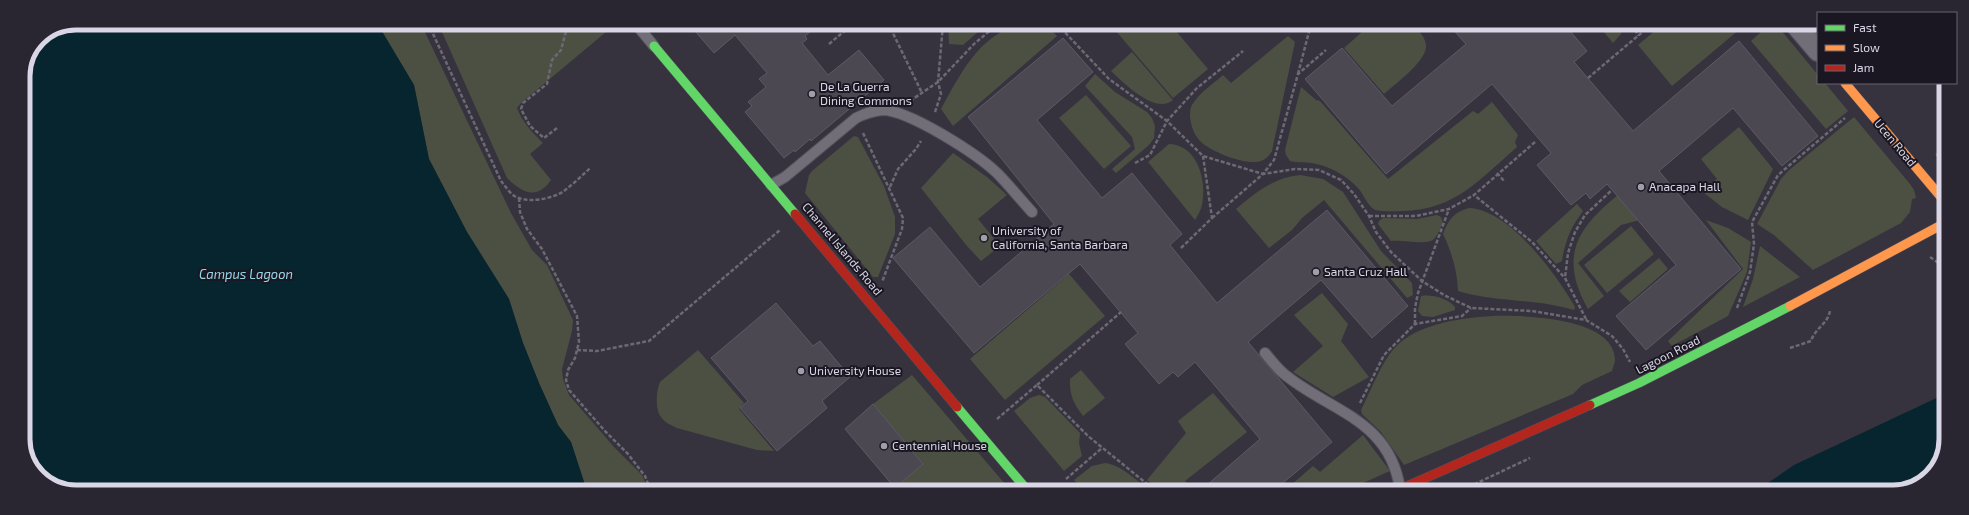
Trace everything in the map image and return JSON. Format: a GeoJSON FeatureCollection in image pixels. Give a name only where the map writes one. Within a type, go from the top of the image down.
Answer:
{"type":"FeatureCollection","features":[{"type":"Feature","properties":{"kind":"street"},"geometry":{"type":"LineString","coordinates":[[1800,30],[1817,50]]}},
{"type":"Feature","properties":{"kind":"street","name":"Channel Islands Road"},"geometry":{"type":"LineString","coordinates":[[654,46],[867,298],[1022,485]]}},
{"type":"Feature","properties":{"kind":"street","name":"Ucen Road"},"geometry":{"type":"LineString","coordinates":[[1846,84],[1939,194]]}},
{"type":"Feature","properties":{"kind":"street","name":"Lagoon Road"},"geometry":{"type":"LineString","coordinates":[[1408,485],[1639,383],[1809,296],[1939,227]]}},
{"type":"Feature","properties":{"kind":"lane","name":"Channel Islands Road"},"geometry":{"type":"LineString","coordinates":[[641,30],[654,46]]}},
{"type":"Feature","properties":{"kind":"lane"},"geometry":{"type":"LineString","coordinates":[[771,185],[785,177],[856,118],[868,112],[883,110],[896,113],[928,126],[960,145],[996,172],[1032,212]]}},
{"type":"Feature","properties":{"kind":"lane"},"geometry":{"type":"LineString","coordinates":[[1265,353],[1287,377],[1354,417],[1374,435],[1387,452],[1398,473],[1397,485]]}},
{"type":"Feature","properties":{"kind":"path"},"geometry":{"type":"LineString","coordinates":[[431,30],[502,181],[509,191],[519,198],[533,200],[550,197],[563,192],[590,168]]}},
{"type":"Feature","properties":{"kind":"path"},"geometry":{"type":"LineString","coordinates":[[557,128],[544,138],[530,126],[521,109],[524,103],[547,84],[552,60],[561,50],[566,30]]}},
{"type":"Feature","properties":{"kind":"path"},"geometry":{"type":"LineString","coordinates":[[829,44],[846,30]]}},
{"type":"Feature","properties":{"kind":"path"},"geometry":{"type":"LineString","coordinates":[[891,30],[922,93]]}},
{"type":"Feature","properties":{"kind":"path"},"geometry":{"type":"LineString","coordinates":[[938,82],[942,30]]}},
{"type":"Feature","properties":{"kind":"path"},"geometry":{"type":"LineString","coordinates":[[896,113],[904,104],[938,82],[974,44],[991,30]]}},
{"type":"Feature","properties":{"kind":"path"},"geometry":{"type":"LineString","coordinates":[[1063,30],[1109,79],[1167,121],[1203,156],[1263,174],[1295,169],[1319,170],[1341,180],[1354,194],[1369,216],[1376,232],[1391,252],[1422,281],[1444,295],[1472,308],[1532,311],[1586,320],[1616,340],[1623,349],[1639,383]]}},
{"type":"Feature","properties":{"kind":"path"},"geometry":{"type":"LineString","coordinates":[[1181,248],[1212,218],[1263,174],[1274,160],[1309,30]]}},
{"type":"Feature","properties":{"kind":"path"},"geometry":{"type":"LineString","coordinates":[[1636,30],[1638,36]]}},
{"type":"Feature","properties":{"kind":"path"},"geometry":{"type":"LineString","coordinates":[[1588,78],[1645,30]]}},
{"type":"Feature","properties":{"kind":"path"},"geometry":{"type":"LineString","coordinates":[[1298,74],[1326,50]]}},
{"type":"Feature","properties":{"kind":"path"},"geometry":{"type":"LineString","coordinates":[[1135,163],[1150,155],[1167,121],[1197,88],[1243,51]]}},
{"type":"Feature","properties":{"kind":"path"},"geometry":{"type":"LineString","coordinates":[[1737,308],[1750,272],[1754,244],[1752,222],[1778,175],[1862,104]]}},
{"type":"Feature","properties":{"kind":"path"},"geometry":{"type":"LineString","coordinates":[[856,118],[890,187],[903,218],[902,229],[883,279],[878,289],[867,298]]}},
{"type":"Feature","properties":{"kind":"path"},"geometry":{"type":"LineString","coordinates":[[1369,216],[1416,216],[1449,209],[1474,194],[1534,142]]}},
{"type":"Feature","properties":{"kind":"path"},"geometry":{"type":"LineString","coordinates":[[1932,157],[1939,154]]}},
{"type":"Feature","properties":{"kind":"path"},"geometry":{"type":"LineString","coordinates":[[1203,156],[1212,218]]}},
{"type":"Feature","properties":{"kind":"path"},"geometry":{"type":"LineString","coordinates":[[1497,173],[1505,182]]}},
{"type":"Feature","properties":{"kind":"path"},"geometry":{"type":"LineString","coordinates":[[1565,278],[1568,253],[1575,232],[1585,216],[1612,190]]}},
{"type":"Feature","properties":{"kind":"path"},"geometry":{"type":"LineString","coordinates":[[1474,194],[1532,242],[1565,278],[1586,320]]}},
{"type":"Feature","properties":{"kind":"path"},"geometry":{"type":"LineString","coordinates":[[519,198],[520,212],[527,229],[542,249],[576,316],[579,342],[566,380],[570,390],[600,426],[628,454],[645,476],[649,485]]}},
{"type":"Feature","properties":{"kind":"path"},"geometry":{"type":"LineString","coordinates":[[1415,324],[1415,308],[1422,281],[1449,209]]}},
{"type":"Feature","properties":{"kind":"path"},"geometry":{"type":"LineString","coordinates":[[577,350],[597,351],[649,341],[797,216]]}},
{"type":"Feature","properties":{"kind":"path"},"geometry":{"type":"LineString","coordinates":[[1928,256],[1937,262],[1939,262]]}},
{"type":"Feature","properties":{"kind":"path"},"geometry":{"type":"LineString","coordinates":[[1354,417],[1384,354],[1415,324],[1462,316],[1472,308]]}},
{"type":"Feature","properties":{"kind":"path"},"geometry":{"type":"LineString","coordinates":[[1790,348],[1811,341],[1813,333],[1830,317],[1830,310]]}},
{"type":"Feature","properties":{"kind":"path"},"geometry":{"type":"LineString","coordinates":[[980,434],[1121,312]]}},
{"type":"Feature","properties":{"kind":"path"},"geometry":{"type":"LineString","coordinates":[[1037,385],[1102,448],[1148,485]]}},
{"type":"Feature","properties":{"kind":"path"},"geometry":{"type":"LineString","coordinates":[[1066,479],[1102,448]]}},
{"type":"Feature","properties":{"kind":"green space"},"geometry":{"type":"Polygon","coordinates":[[[381,30],[424,30],[511,213],[532,250],[547,265],[573,320],[572,331],[562,369],[563,379],[569,395],[614,447],[642,475],[646,485],[585,485],[571,442],[558,425],[539,383],[523,343],[509,299],[467,232],[429,159],[414,85],[381,30]]]}},
{"type":"Feature","properties":{"kind":"green space"},"geometry":{"type":"Polygon","coordinates":[[[441,30],[608,30],[521,103],[517,108],[525,123],[543,143],[530,154],[551,180],[546,187],[540,191],[529,192],[518,187],[507,178],[441,30]]]}},
{"type":"Feature","properties":{"kind":"green space"},"geometry":{"type":"Polygon","coordinates":[[[948,30],[980,30],[963,45],[949,44],[948,30]]]}},
{"type":"Feature","properties":{"kind":"green space"},"geometry":{"type":"Polygon","coordinates":[[[1005,30],[1050,30],[1057,36],[953,126],[941,109],[964,69],[983,46],[994,36],[1005,30]]]}},
{"type":"Feature","properties":{"kind":"green space"},"geometry":{"type":"Polygon","coordinates":[[[1115,30],[1175,30],[1208,69],[1173,98],[1115,30]]]}},
{"type":"Feature","properties":{"kind":"green space"},"geometry":{"type":"Polygon","coordinates":[[[1364,30],[1418,30],[1423,36],[1426,45],[1422,58],[1403,78],[1384,94],[1344,48],[1364,30]]]}},
{"type":"Feature","properties":{"kind":"green space"},"geometry":{"type":"Polygon","coordinates":[[[1602,30],[1622,30],[1621,34],[1613,43],[1602,30]]]}},
{"type":"Feature","properties":{"kind":"green space"},"geometry":{"type":"Polygon","coordinates":[[[1656,30],[1739,30],[1672,86],[1638,45],[1656,30]]]}},
{"type":"Feature","properties":{"kind":"green space"},"geometry":{"type":"Polygon","coordinates":[[[1763,30],[1781,30],[1817,74],[1817,84],[1826,84],[1848,111],[1826,129],[1751,41],[1763,30]]]}},
{"type":"Feature","properties":{"kind":"green space"},"geometry":{"type":"Polygon","coordinates":[[[1288,36],[1295,42],[1272,151],[1270,154],[1261,161],[1247,162],[1221,154],[1206,146],[1201,142],[1192,127],[1190,120],[1191,106],[1202,93],[1223,75],[1231,83],[1288,36]]]}},
{"type":"Feature","properties":{"kind":"green space"},"geometry":{"type":"Polygon","coordinates":[[[1132,52],[1173,100],[1166,104],[1149,101],[1140,96],[1111,71],[1132,52]]]}},
{"type":"Feature","properties":{"kind":"green space"},"geometry":{"type":"Polygon","coordinates":[[[1095,74],[1115,92],[1147,112],[1152,118],[1155,126],[1154,138],[1149,145],[1116,173],[1112,169],[1135,149],[1132,137],[1085,86],[1095,74]]]}},
{"type":"Feature","properties":{"kind":"green space"},"geometry":{"type":"Polygon","coordinates":[[[1301,87],[1316,100],[1320,101],[1388,179],[1473,111],[1478,114],[1492,102],[1518,135],[1515,142],[1517,147],[1466,191],[1452,199],[1438,205],[1421,209],[1403,211],[1375,210],[1368,203],[1358,188],[1343,175],[1318,164],[1290,161],[1286,155],[1285,150],[1301,87]]]}},
{"type":"Feature","properties":{"kind":"green space"},"geometry":{"type":"Polygon","coordinates":[[[1086,95],[1131,146],[1104,169],[1059,118],[1086,95]]]}},
{"type":"Feature","properties":{"kind":"green space"},"geometry":{"type":"Polygon","coordinates":[[[1854,117],[1910,184],[1914,190],[1916,198],[1912,199],[1910,212],[1901,223],[1813,270],[1774,235],[1757,224],[1781,179],[1788,171],[1854,117]]]}},
{"type":"Feature","properties":{"kind":"green space"},"geometry":{"type":"Polygon","coordinates":[[[1739,127],[1773,169],[1748,220],[1722,207],[1704,193],[1704,189],[1717,179],[1701,159],[1739,127]]]}},
{"type":"Feature","properties":{"kind":"green space"},"geometry":{"type":"Polygon","coordinates":[[[854,136],[858,137],[884,186],[895,217],[895,234],[878,277],[873,277],[805,193],[809,175],[812,171],[854,136]]]}},
{"type":"Feature","properties":{"kind":"green space"},"geometry":{"type":"Polygon","coordinates":[[[1169,144],[1179,146],[1187,151],[1194,157],[1198,166],[1203,185],[1203,196],[1202,207],[1195,220],[1148,162],[1169,144]]]}},
{"type":"Feature","properties":{"kind":"green space"},"geometry":{"type":"Polygon","coordinates":[[[953,153],[987,177],[1007,195],[978,219],[1000,246],[981,261],[967,246],[921,188],[953,153]]]}},
{"type":"Feature","properties":{"kind":"green space"},"geometry":{"type":"Polygon","coordinates":[[[1300,175],[1323,179],[1343,192],[1381,251],[1412,283],[1413,295],[1407,298],[1324,200],[1302,218],[1292,230],[1269,248],[1236,209],[1265,187],[1281,179],[1300,175]]]}},
{"type":"Feature","properties":{"kind":"green space"},"geometry":{"type":"Polygon","coordinates":[[[1618,195],[1640,220],[1621,225],[1578,263],[1604,296],[1588,309],[1579,291],[1575,274],[1574,259],[1576,245],[1582,232],[1592,220],[1618,195]]]}},
{"type":"Feature","properties":{"kind":"green space"},"geometry":{"type":"Polygon","coordinates":[[[1577,204],[1583,211],[1569,234],[1562,261],[1556,264],[1536,241],[1577,204]]]}},
{"type":"Feature","properties":{"kind":"green space"},"geometry":{"type":"Polygon","coordinates":[[[1469,208],[1485,211],[1516,232],[1544,262],[1556,278],[1575,307],[1574,310],[1559,306],[1473,295],[1458,291],[1454,262],[1443,234],[1452,217],[1469,208]]]}},
{"type":"Feature","properties":{"kind":"green space"},"geometry":{"type":"Polygon","coordinates":[[[1437,215],[1441,217],[1443,223],[1434,239],[1426,242],[1391,241],[1378,224],[1383,218],[1417,219],[1437,215]]]}},
{"type":"Feature","properties":{"kind":"green space"},"geometry":{"type":"Polygon","coordinates":[[[1706,220],[1728,228],[1751,242],[1747,272],[1728,316],[1672,346],[1668,341],[1743,269],[1706,220]]]}},
{"type":"Feature","properties":{"kind":"green space"},"geometry":{"type":"Polygon","coordinates":[[[1631,226],[1654,254],[1607,293],[1584,265],[1631,226]]]}},
{"type":"Feature","properties":{"kind":"green space"},"geometry":{"type":"Polygon","coordinates":[[[1760,246],[1800,277],[1743,307],[1753,279],[1760,246]]]}},
{"type":"Feature","properties":{"kind":"green space"},"geometry":{"type":"Polygon","coordinates":[[[1659,258],[1668,269],[1630,302],[1619,291],[1659,258]]]}},
{"type":"Feature","properties":{"kind":"green space"},"geometry":{"type":"Polygon","coordinates":[[[1069,274],[1105,316],[1005,400],[970,359],[1069,274]]]}},
{"type":"Feature","properties":{"kind":"green space"},"geometry":{"type":"Polygon","coordinates":[[[1322,293],[1348,324],[1341,341],[1369,377],[1333,397],[1293,372],[1323,346],[1294,315],[1322,293]]]}},
{"type":"Feature","properties":{"kind":"green space"},"geometry":{"type":"Polygon","coordinates":[[[1421,296],[1435,296],[1444,299],[1455,307],[1455,310],[1433,317],[1422,316],[1418,311],[1421,296]]]}},
{"type":"Feature","properties":{"kind":"green space"},"geometry":{"type":"Polygon","coordinates":[[[1493,316],[1524,316],[1564,321],[1600,334],[1611,345],[1615,359],[1612,371],[1582,385],[1573,394],[1404,465],[1381,432],[1362,414],[1361,410],[1385,361],[1398,345],[1409,336],[1422,330],[1451,321],[1493,316]]]}},
{"type":"Feature","properties":{"kind":"green space"},"geometry":{"type":"Polygon","coordinates":[[[698,350],[744,403],[739,409],[774,451],[757,450],[677,428],[666,422],[661,417],[659,414],[657,400],[660,382],[698,350]]]}},
{"type":"Feature","properties":{"kind":"green space"},"geometry":{"type":"Polygon","coordinates":[[[1081,370],[1105,398],[1083,416],[1073,399],[1070,390],[1070,379],[1081,370]]]}},
{"type":"Feature","properties":{"kind":"green space"},"geometry":{"type":"Polygon","coordinates":[[[912,375],[1006,485],[898,485],[923,464],[873,404],[912,375]]]}},
{"type":"Feature","properties":{"kind":"green space"},"geometry":{"type":"Polygon","coordinates":[[[1213,393],[1247,432],[1185,481],[1189,485],[1154,485],[1147,480],[1186,433],[1178,421],[1213,393]]]}},
{"type":"Feature","properties":{"kind":"green space"},"geometry":{"type":"Polygon","coordinates":[[[1039,395],[1045,397],[1080,433],[1079,443],[1082,456],[1064,471],[1014,411],[1030,398],[1039,395]]]}},
{"type":"Feature","properties":{"kind":"green space"},"geometry":{"type":"Polygon","coordinates":[[[1363,435],[1390,471],[1359,485],[1291,485],[1313,466],[1320,472],[1363,435]]]}},
{"type":"Feature","properties":{"kind":"green space"},"geometry":{"type":"Polygon","coordinates":[[[1105,463],[1111,464],[1124,470],[1143,485],[1078,485],[1074,480],[1092,466],[1105,463]]]}},
{"type":"Feature","properties":{"kind":"water","name":"Campus Lagoon"},"geometry":{"type":"Polygon","coordinates":[[[76,30],[381,30],[414,85],[429,159],[467,232],[509,299],[523,343],[539,383],[558,425],[571,442],[585,485],[76,485],[58,482],[45,474],[33,457],[30,442],[30,76],[33,58],[43,43],[58,33],[76,30]]]}},
{"type":"Feature","properties":{"kind":"water"},"geometry":{"type":"Polygon","coordinates":[[[1939,397],[1939,440],[1936,457],[1924,474],[1908,483],[1899,485],[1765,485],[1794,465],[1939,397]]]}},
{"type":"Feature","properties":{"kind":"building","name":"De La Guerra Dining Commons"},"geometry":{"type":"Polygon","coordinates":[[[694,30],[812,30],[805,36],[807,39],[802,43],[828,75],[859,50],[884,80],[811,141],[810,139],[795,152],[794,150],[784,158],[745,112],[752,106],[748,102],[766,87],[759,79],[767,73],[735,35],[714,53],[694,30]]]}},
{"type":"Feature","properties":{"kind":"building","name":"Anacapa Hall"},"geometry":{"type":"Polygon","coordinates":[[[1453,30],[1569,30],[1587,51],[1574,62],[1633,131],[1739,41],[1818,136],[1782,166],[1733,108],[1659,171],[1741,269],[1646,350],[1616,316],[1676,265],[1607,184],[1590,199],[1586,193],[1571,205],[1537,165],[1551,153],[1492,84],[1386,174],[1305,79],[1342,48],[1392,106],[1466,44],[1453,30]]]}},
{"type":"Feature","properties":{"kind":"building","name":"Santa Cruz Hall"},"geometry":{"type":"Polygon","coordinates":[[[1063,38],[1093,72],[1037,120],[1102,198],[1132,173],[1182,234],[1170,245],[1217,303],[1327,210],[1408,306],[1372,338],[1321,280],[1248,342],[1332,442],[1280,485],[1207,485],[1260,439],[1195,362],[1178,377],[1173,372],[1159,384],[1125,344],[1138,333],[1080,264],[974,353],[893,258],[930,227],[980,287],[1054,224],[968,117],[1063,38]]]}},
{"type":"Feature","properties":{"kind":"building","name":"University House"},"geometry":{"type":"Polygon","coordinates":[[[776,303],[813,346],[820,341],[850,377],[822,401],[827,408],[777,451],[740,408],[748,401],[711,358],[776,303]]]}},
{"type":"Feature","properties":{"kind":"building","name":"Centennial House"},"geometry":{"type":"Polygon","coordinates":[[[873,404],[923,464],[898,485],[892,485],[845,429],[873,404]]]}},
{"type":"Feature","properties":{"kind":"traffic: fast"},"geometry":{"type":"LineString","coordinates":[[654,46],[795,214]]}},
{"type":"Feature","properties":{"kind":"traffic: fast"},"geometry":{"type":"LineString","coordinates":[[1590,405],[1639,383],[1790,306]]}},
{"type":"Feature","properties":{"kind":"traffic: fast"},"geometry":{"type":"LineString","coordinates":[[957,407],[1023,485]]}},
{"type":"Feature","properties":{"kind":"traffic: slow"},"geometry":{"type":"LineString","coordinates":[[1846,84],[1939,195]]}},
{"type":"Feature","properties":{"kind":"traffic: slow"},"geometry":{"type":"LineString","coordinates":[[1790,306],[1939,226]]}},
{"type":"Feature","properties":{"kind":"traffic: jam"},"geometry":{"type":"LineString","coordinates":[[795,214],[957,407]]}},
{"type":"Feature","properties":{"kind":"traffic: jam"},"geometry":{"type":"LineString","coordinates":[[1410,485],[1590,405]]}},
{"type":"Feature","properties":{"kind":"place","name":"De La Guerra Dining Commons"},"geometry":{"type":"Point","coordinates":[812,94]}},
{"type":"Feature","properties":{"kind":"place","name":"Anacapa Hall"},"geometry":{"type":"Point","coordinates":[1641,187]}},
{"type":"Feature","properties":{"kind":"place","name":"University of California, Santa Barbara"},"geometry":{"type":"Point","coordinates":[984,238]}},
{"type":"Feature","properties":{"kind":"place","name":"Santa Cruz Hall"},"geometry":{"type":"Point","coordinates":[1316,272]}},
{"type":"Feature","properties":{"kind":"place","name":"University House"},"geometry":{"type":"Point","coordinates":[801,371]}},
{"type":"Feature","properties":{"kind":"place","name":"Centennial House"},"geometry":{"type":"Point","coordinates":[884,446]}}]}
